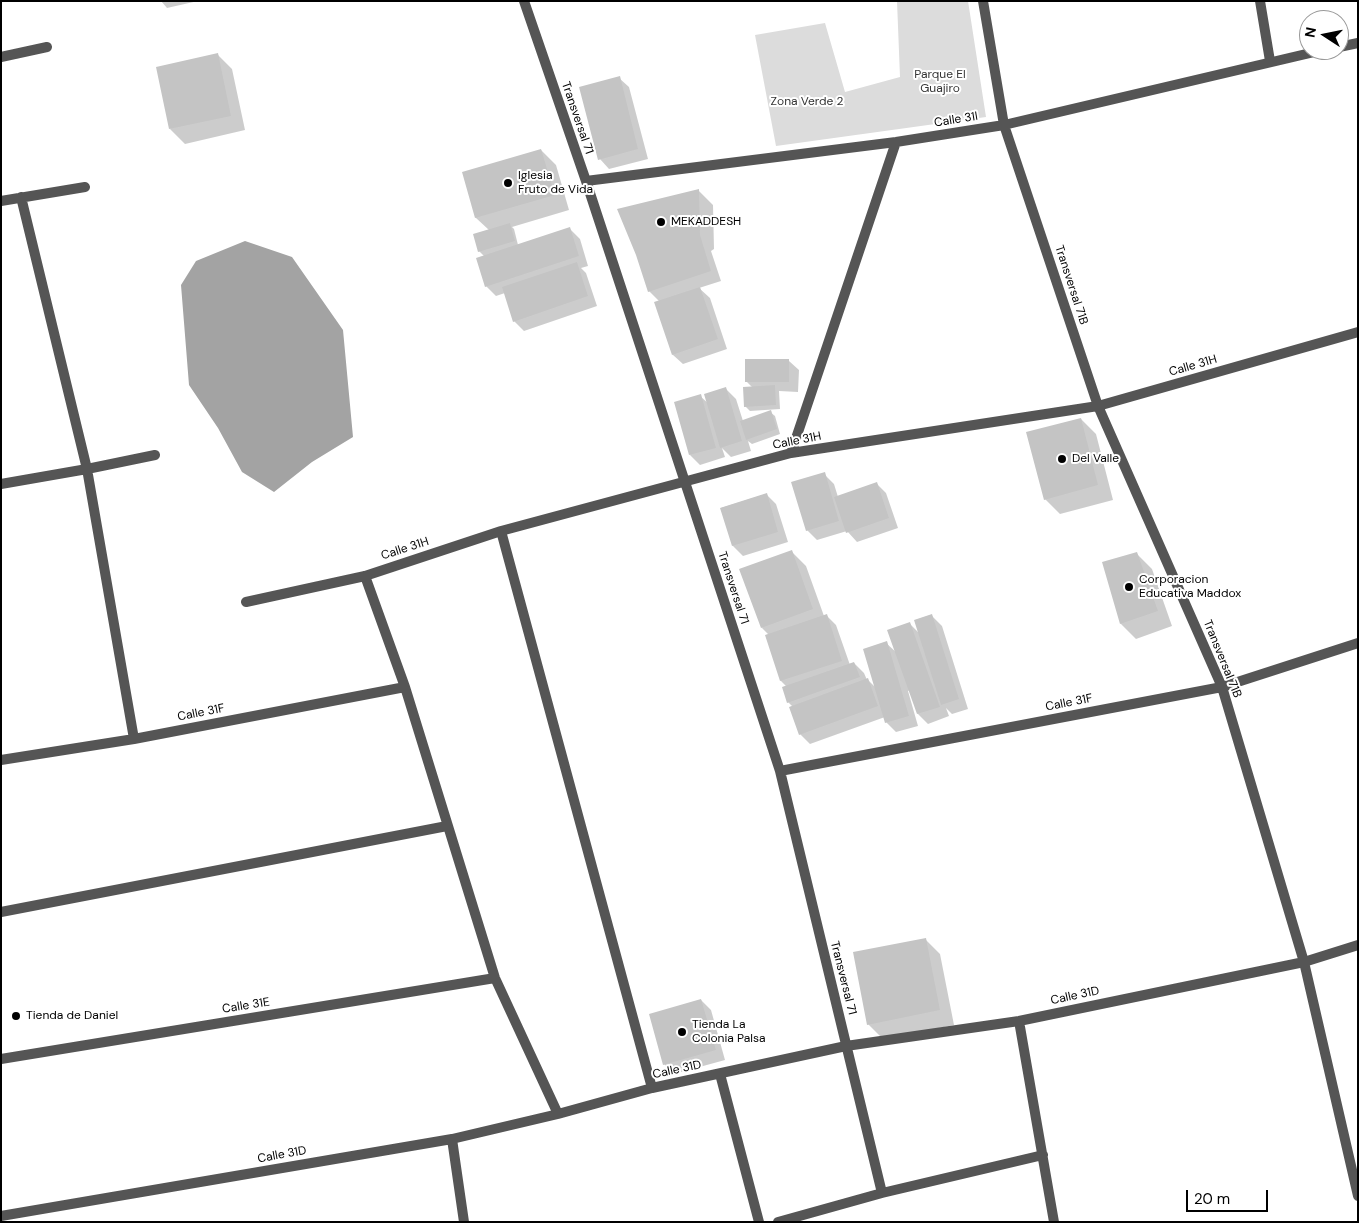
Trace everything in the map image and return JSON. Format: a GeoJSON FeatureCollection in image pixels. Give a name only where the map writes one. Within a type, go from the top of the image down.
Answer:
{"type":"FeatureCollection","features":[{"type":"Feature","properties":{"kind":"street","name":"Transversal 71"},"geometry":{"type":"LineString","coordinates":[[524,1],[586,181],[780,771],[882,1192]]}},
{"type":"Feature","properties":{"kind":"street","name":"Transversal 71B"},"geometry":{"type":"LineString","coordinates":[[983,1],[1004,125],[1098,406],[1222,687],[1304,962],[1358,1196]]}},
{"type":"Feature","properties":{"kind":"street"},"geometry":{"type":"LineString","coordinates":[[1260,1],[1270,61]]}},
{"type":"Feature","properties":{"kind":"street"},"geometry":{"type":"LineString","coordinates":[[1,57],[47,47]]}},
{"type":"Feature","properties":{"kind":"street","name":"Calle 31I"},"geometry":{"type":"LineString","coordinates":[[586,181],[896,142],[1004,125],[1299,55]]}},
{"type":"Feature","properties":{"kind":"street"},"geometry":{"type":"LineString","coordinates":[[791,453],[896,142]]}},
{"type":"Feature","properties":{"kind":"street"},"geometry":{"type":"LineString","coordinates":[[1,201],[85,187]]}},
{"type":"Feature","properties":{"kind":"street"},"geometry":{"type":"LineString","coordinates":[[21,197],[86,469],[134,739]]}},
{"type":"Feature","properties":{"kind":"street","name":"Calle 31H"},"geometry":{"type":"LineString","coordinates":[[246,602],[365,576],[501,531],[791,453],[1098,406],[1358,332]]}},
{"type":"Feature","properties":{"kind":"street"},"geometry":{"type":"LineString","coordinates":[[1,484],[154,455]]}},
{"type":"Feature","properties":{"kind":"street"},"geometry":{"type":"LineString","coordinates":[[501,531],[652,1088]]}},
{"type":"Feature","properties":{"kind":"street"},"geometry":{"type":"LineString","coordinates":[[365,576],[405,687],[496,978],[558,1114]]}},
{"type":"Feature","properties":{"kind":"street","name":"Calle 31F"},"geometry":{"type":"LineString","coordinates":[[780,771],[1222,687],[1358,643]]}},
{"type":"Feature","properties":{"kind":"street","name":"Calle 31F"},"geometry":{"type":"LineString","coordinates":[[1,760],[134,739],[405,687]]}},
{"type":"Feature","properties":{"kind":"street"},"geometry":{"type":"LineString","coordinates":[[1,912],[447,826]]}},
{"type":"Feature","properties":{"kind":"street","name":"Calle 31D"},"geometry":{"type":"LineString","coordinates":[[1,1216],[452,1139],[558,1114],[652,1088],[846,1046],[1019,1021],[1304,962],[1358,945]]}},
{"type":"Feature","properties":{"kind":"street","name":"Calle 31E"},"geometry":{"type":"LineString","coordinates":[[1,1059],[496,978]]}},
{"type":"Feature","properties":{"kind":"street"},"geometry":{"type":"LineString","coordinates":[[1019,1021],[1054,1222]]}},
{"type":"Feature","properties":{"kind":"street"},"geometry":{"type":"LineString","coordinates":[[720,1074],[759,1222]]}},
{"type":"Feature","properties":{"kind":"street"},"geometry":{"type":"LineString","coordinates":[[452,1139],[464,1222]]}},
{"type":"Feature","properties":{"kind":"street"},"geometry":{"type":"LineString","coordinates":[[778,1222],[882,1192],[1043,1155]]}},
{"type":"Feature","properties":{"kind":"green space"},"geometry":{"type":"Polygon","coordinates":[[[897,1],[968,1],[986,117],[776,146],[755,35],[825,23],[845,92],[900,77],[897,1]]]}},
{"type":"Feature","properties":{"kind":"shaded area"},"geometry":{"type":"Polygon","coordinates":[[[245,241],[292,257],[343,330],[353,437],[312,462],[274,492],[242,472],[218,428],[189,385],[181,285],[196,261],[245,241]]]}},
{"type":"Feature","properties":{"kind":"building"},"geometry":{"type":"Polygon","coordinates":[[[218,53],[231,116],[169,129],[156,67],[218,53]]]}},
{"type":"Feature","properties":{"kind":"building"},"geometry":{"type":"Polygon","coordinates":[[[620,76],[638,149],[598,160],[579,87],[620,76]]]}},
{"type":"Feature","properties":{"kind":"building","name":"Iglesia Fruto de Vida"},"geometry":{"type":"Polygon","coordinates":[[[541,149],[555,195],[475,218],[462,172],[541,149]]]}},
{"type":"Feature","properties":{"kind":"building"},"geometry":{"type":"Polygon","coordinates":[[[699,189],[700,235],[711,271],[648,292],[636,255],[617,209],[699,189]]]}},
{"type":"Feature","properties":{"kind":"building"},"geometry":{"type":"Polygon","coordinates":[[[510,223],[515,241],[478,252],[473,234],[510,223]]]}},
{"type":"Feature","properties":{"kind":"building"},"geometry":{"type":"Polygon","coordinates":[[[570,227],[579,256],[485,287],[476,258],[570,227]]]}},
{"type":"Feature","properties":{"kind":"building"},"geometry":{"type":"Polygon","coordinates":[[[577,262],[588,296],[513,322],[502,287],[577,262]]]}},
{"type":"Feature","properties":{"kind":"building"},"geometry":{"type":"Polygon","coordinates":[[[700,287],[718,339],[672,355],[654,302],[700,287]]]}},
{"type":"Feature","properties":{"kind":"building"},"geometry":{"type":"Polygon","coordinates":[[[745,359],[789,359],[789,382],[745,382],[745,359]]]}},
{"type":"Feature","properties":{"kind":"building"},"geometry":{"type":"Polygon","coordinates":[[[775,385],[776,405],[744,407],[743,387],[775,385]]]}},
{"type":"Feature","properties":{"kind":"building"},"geometry":{"type":"Polygon","coordinates":[[[726,387],[742,441],[720,448],[704,394],[726,387]]]}},
{"type":"Feature","properties":{"kind":"building"},"geometry":{"type":"Polygon","coordinates":[[[701,394],[716,448],[689,455],[674,402],[701,394]]]}},
{"type":"Feature","properties":{"kind":"building"},"geometry":{"type":"Polygon","coordinates":[[[771,410],[777,429],[746,440],[740,421],[771,410]]]}},
{"type":"Feature","properties":{"kind":"building","name":"Del Valle"},"geometry":{"type":"Polygon","coordinates":[[[1081,418],[1098,485],[1044,500],[1026,432],[1081,418]]]}},
{"type":"Feature","properties":{"kind":"building"},"geometry":{"type":"Polygon","coordinates":[[[825,472],[839,521],[806,531],[791,482],[825,472]]]}},
{"type":"Feature","properties":{"kind":"building"},"geometry":{"type":"Polygon","coordinates":[[[877,482],[889,518],[846,533],[834,497],[877,482]]]}},
{"type":"Feature","properties":{"kind":"building"},"geometry":{"type":"Polygon","coordinates":[[[767,493],[778,532],[732,546],[720,508],[767,493]]]}},
{"type":"Feature","properties":{"kind":"building"},"geometry":{"type":"Polygon","coordinates":[[[792,550],[813,609],[761,628],[739,569],[792,550]]]}},
{"type":"Feature","properties":{"kind":"building","name":"Corporacion Educativa Maddox"},"geometry":{"type":"Polygon","coordinates":[[[1137,552],[1158,611],[1120,624],[1102,562],[1137,552]]]}},
{"type":"Feature","properties":{"kind":"building"},"geometry":{"type":"Polygon","coordinates":[[[827,614],[842,661],[780,681],[765,635],[827,614]]]}},
{"type":"Feature","properties":{"kind":"building"},"geometry":{"type":"Polygon","coordinates":[[[932,614],[959,699],[941,705],[914,620],[932,614]]]}},
{"type":"Feature","properties":{"kind":"building"},"geometry":{"type":"Polygon","coordinates":[[[910,622],[940,707],[917,714],[887,630],[910,622]]]}},
{"type":"Feature","properties":{"kind":"building"},"geometry":{"type":"Polygon","coordinates":[[[887,641],[909,716],[885,723],[863,649],[887,641]]]}},
{"type":"Feature","properties":{"kind":"building"},"geometry":{"type":"Polygon","coordinates":[[[854,662],[860,677],[787,703],[782,687],[854,662]]]}},
{"type":"Feature","properties":{"kind":"building"},"geometry":{"type":"Polygon","coordinates":[[[868,678],[878,706],[799,735],[789,707],[868,678]]]}},
{"type":"Feature","properties":{"kind":"building"},"geometry":{"type":"Polygon","coordinates":[[[926,938],[940,1010],[867,1025],[853,952],[926,938]]]}},
{"type":"Feature","properties":{"kind":"building","name":"Tienda La Colonia Palsa"},"geometry":{"type":"Polygon","coordinates":[[[701,999],[716,1050],[663,1065],[649,1014],[701,999]]]}},
{"type":"Feature","properties":{"kind":"place","name":"Iglesia Fruto de Vida"},"geometry":{"type":"Point","coordinates":[508,183]}},
{"type":"Feature","properties":{"kind":"place","name":"MEKADDESH"},"geometry":{"type":"Point","coordinates":[661,222]}},
{"type":"Feature","properties":{"kind":"place","name":"Del Valle"},"geometry":{"type":"Point","coordinates":[1062,459]}},
{"type":"Feature","properties":{"kind":"place","name":"Corporacion Educativa Maddox"},"geometry":{"type":"Point","coordinates":[1129,587]}},
{"type":"Feature","properties":{"kind":"place","name":"Tienda de Daniel"},"geometry":{"type":"Point","coordinates":[16,1016]}},
{"type":"Feature","properties":{"kind":"place","name":"Tienda La Colonia Palsa"},"geometry":{"type":"Point","coordinates":[682,1032]}},
{"type":"Feature","properties":{"kind":"park label","name":"Parque El Guajiro"},"geometry":{"type":"Point","coordinates":[940,82]}},
{"type":"Feature","properties":{"kind":"park label","name":"Zona Verde 2"},"geometry":{"type":"Point","coordinates":[807,102]}}]}
